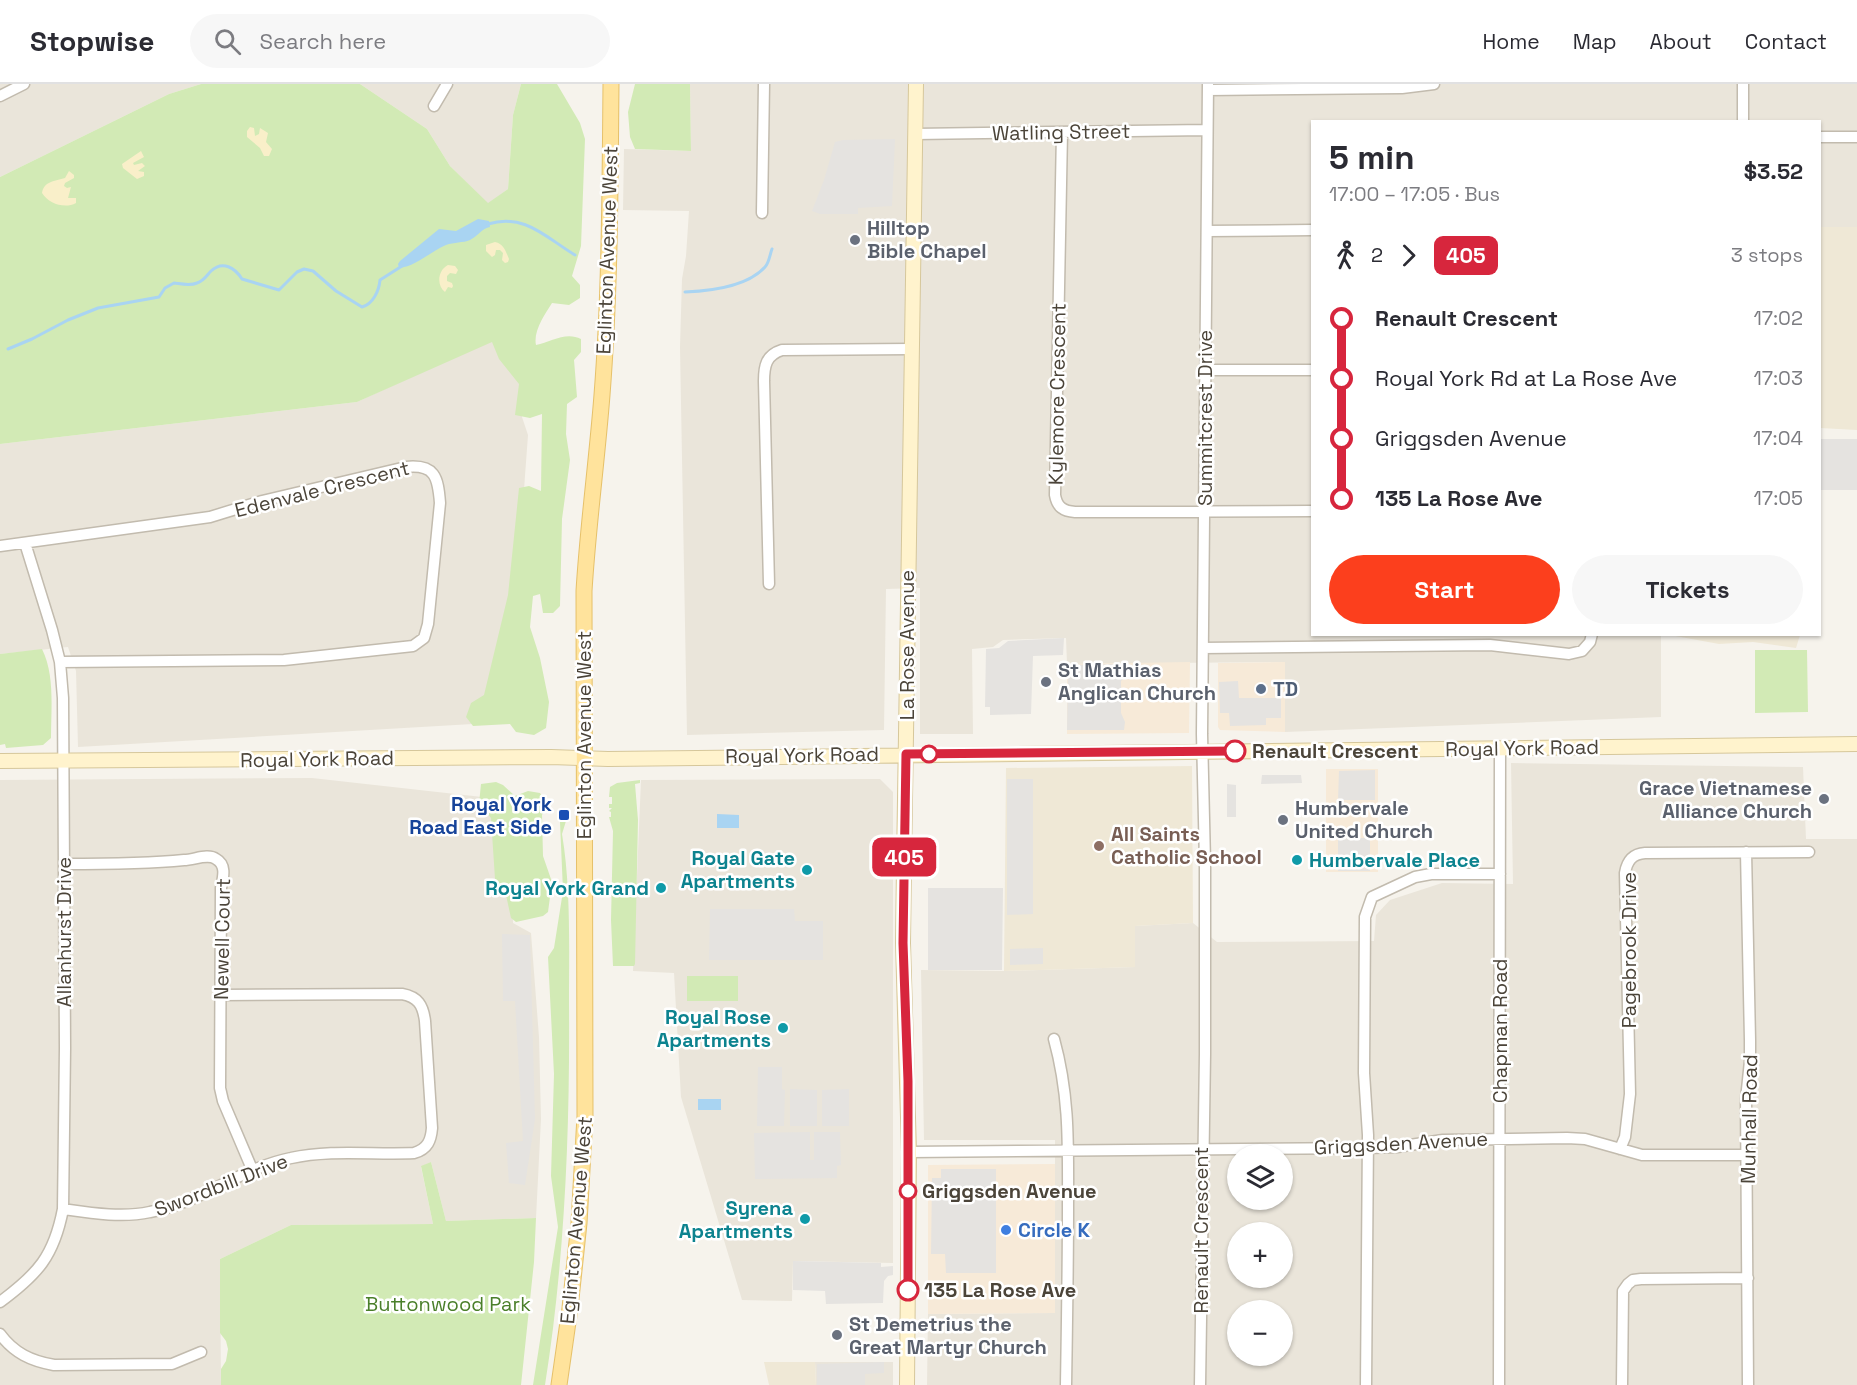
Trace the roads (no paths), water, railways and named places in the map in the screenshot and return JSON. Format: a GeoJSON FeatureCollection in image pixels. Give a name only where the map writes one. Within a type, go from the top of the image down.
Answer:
{"type":"FeatureCollection","features":[{"type":"Feature","properties":{"kind":"main road","name":"Eglinton Avenue West"},"geometry":{"type":"LineString","coordinates":[[559,1385],[574,1266],[585,1116],[584,591],[606,332],[611,84]]}},
{"type":"Feature","properties":{"kind":"main road","name":"La Rose Avenue"},"geometry":{"type":"LineString","coordinates":[[908,1385],[909,1152],[903,943],[916,84]]}},
{"type":"Feature","properties":{"kind":"main road","name":"Royal York Road"},"geometry":{"type":"LineString","coordinates":[[0,761],[584,758],[1857,744]]}},
{"type":"Feature","properties":{"kind":"street"},"geometry":{"type":"LineString","coordinates":[[0,96],[24,84]]}},
{"type":"Feature","properties":{"kind":"street"},"geometry":{"type":"LineString","coordinates":[[434,106],[447,84]]}},
{"type":"Feature","properties":{"kind":"street"},"geometry":{"type":"LineString","coordinates":[[762,213],[764,84]]}},
{"type":"Feature","properties":{"kind":"street"},"geometry":{"type":"LineString","coordinates":[[1208,87],[1402,88],[1434,84]]}},
{"type":"Feature","properties":{"kind":"street"},"geometry":{"type":"LineString","coordinates":[[1743,84],[1743,120]]}},
{"type":"Feature","properties":{"kind":"street","name":"Summitcrest Drive"},"geometry":{"type":"LineString","coordinates":[[1203,751],[1208,87]]}},
{"type":"Feature","properties":{"kind":"street","name":"Watling Street"},"geometry":{"type":"LineString","coordinates":[[915,134],[1207,130]]}},
{"type":"Feature","properties":{"kind":"street","name":"Kylemore Crescent"},"geometry":{"type":"LineString","coordinates":[[1062,132],[1056,503],[1061,509],[1075,512],[1205,511]]}},
{"type":"Feature","properties":{"kind":"street"},"geometry":{"type":"LineString","coordinates":[[1821,137],[1857,137]]}},
{"type":"Feature","properties":{"kind":"street"},"geometry":{"type":"LineString","coordinates":[[1207,231],[1311,230]]}},
{"type":"Feature","properties":{"kind":"street"},"geometry":{"type":"LineString","coordinates":[[769,584],[765,363],[769,357],[782,350],[911,349]]}},
{"type":"Feature","properties":{"kind":"street"},"geometry":{"type":"LineString","coordinates":[[1206,370],[1311,369]]}},
{"type":"Feature","properties":{"kind":"street","name":"Edenvale Crescent"},"geometry":{"type":"LineString","coordinates":[[0,546],[210,517],[262,501],[406,467],[425,467],[432,471],[438,484],[440,503],[428,624],[424,639],[414,646],[284,660],[60,662]]}},
{"type":"Feature","properties":{"kind":"street"},"geometry":{"type":"LineString","coordinates":[[1205,511],[1311,511]]}},
{"type":"Feature","properties":{"kind":"street","name":"Allanhurst Drive"},"geometry":{"type":"LineString","coordinates":[[0,1302],[42,1265],[59,1232],[63,1209],[63,698],[60,662],[25,543]]}},
{"type":"Feature","properties":{"kind":"street"},"geometry":{"type":"LineString","coordinates":[[1203,648],[1490,645],[1569,654],[1582,651],[1590,642],[1592,636]]}},
{"type":"Feature","properties":{"kind":"street","name":"Chapman Road"},"geometry":{"type":"LineString","coordinates":[[1499,1385],[1500,748]]}},
{"type":"Feature","properties":{"kind":"street","name":"Renault Crescent"},"geometry":{"type":"LineString","coordinates":[[1200,1385],[1205,941],[1203,751]]}},
{"type":"Feature","properties":{"kind":"street","name":"Munhall Road"},"geometry":{"type":"LineString","coordinates":[[1746,852],[1750,1040],[1746,1099],[1748,1385]]}},
{"type":"Feature","properties":{"kind":"street","name":"Pagebrook Drive"},"geometry":{"type":"LineString","coordinates":[[1620,1149],[1627,1125],[1630,1094],[1625,873],[1629,860],[1633,856],[1645,853],[1809,852]]}},
{"type":"Feature","properties":{"kind":"street","name":"Newell Court"},"geometry":{"type":"LineString","coordinates":[[64,864],[143,863],[206,857],[216,858],[224,870],[221,888],[220,1088],[223,1101],[252,1169]]}},
{"type":"Feature","properties":{"kind":"street"},"geometry":{"type":"LineString","coordinates":[[1366,1385],[1368,1110],[1364,1050],[1364,926],[1367,907],[1372,897],[1423,875],[1500,874]]}},
{"type":"Feature","properties":{"kind":"street","name":"Swordbill Drive"},"geometry":{"type":"LineString","coordinates":[[63,1209],[118,1214],[150,1212],[190,1198],[252,1169],[301,1156],[406,1153],[420,1151],[424,1148],[431,1137],[432,1128],[424,1013],[418,1000],[402,994],[221,995]]}},
{"type":"Feature","properties":{"kind":"street"},"geometry":{"type":"LineString","coordinates":[[1054,1039],[1063,1070],[1069,1150],[1066,1385]]}},
{"type":"Feature","properties":{"kind":"street","name":"Griggsden Avenue"},"geometry":{"type":"LineString","coordinates":[[909,1152],[1368,1148],[1397,1147],[1443,1140],[1500,1138],[1586,1139],[1642,1155],[1747,1155]]}},
{"type":"Feature","properties":{"kind":"street"},"geometry":{"type":"LineString","coordinates":[[1622,1385],[1622,1298],[1628,1284],[1633,1280],[1641,1279],[1748,1278]]}},
{"type":"Feature","properties":{"kind":"street"},"geometry":{"type":"LineString","coordinates":[[0,1334],[5,1342],[22,1355],[35,1361],[54,1365],[172,1364],[201,1352]]}},
{"type":"Feature","properties":{"kind":"water"},"geometry":{"type":"Polygon","coordinates":[[[478,219],[489,221],[490,227],[470,240],[446,245],[406,267],[399,268],[400,261],[439,229],[456,231],[478,219]]]}},
{"type":"Feature","properties":{"kind":"water"},"geometry":{"type":"Polygon","coordinates":[[[717,814],[739,815],[739,828],[717,828],[717,814]]]}},
{"type":"Feature","properties":{"kind":"water"},"geometry":{"type":"Polygon","coordinates":[[[698,1099],[721,1099],[721,1110],[698,1110],[698,1099]]]}},
{"type":"Feature","properties":{"kind":"waterway"},"geometry":{"type":"LineString","coordinates":[[488,224],[501,221],[524,224],[544,234],[575,255]]}},
{"type":"Feature","properties":{"kind":"waterway"},"geometry":{"type":"LineString","coordinates":[[685,292],[727,287],[748,279],[766,265],[772,249]]}},
{"type":"Feature","properties":{"kind":"waterway"},"geometry":{"type":"LineString","coordinates":[[8,349],[98,308],[159,297],[165,288],[174,283],[194,284],[220,266],[232,269],[242,279],[279,290],[297,272],[304,269],[313,271],[336,291],[362,307],[375,296],[380,280],[402,266]]}},
{"type":"Feature","properties":{"kind":"place","name":"Hilltop Bible Chapel"},"geometry":{"type":"Point","coordinates":[855,240]}},
{"type":"Feature","properties":{"kind":"place","name":"St Mathias Anglican Church"},"geometry":{"type":"Point","coordinates":[1046,682]}},
{"type":"Feature","properties":{"kind":"place","name":"TD"},"geometry":{"type":"Point","coordinates":[1261,689]}},
{"type":"Feature","properties":{"kind":"place","name":"Renault Crescent"},"geometry":{"type":"Point","coordinates":[1235,751]}},
{"type":"Feature","properties":{"kind":"place","name":"Grace Vietnamese Alliance Church"},"geometry":{"type":"Point","coordinates":[1824,799]}},
{"type":"Feature","properties":{"kind":"place","name":"Royal York Road East Side"},"geometry":{"type":"Point","coordinates":[564,815]}},
{"type":"Feature","properties":{"kind":"place","name":"Humbervale United Church"},"geometry":{"type":"Point","coordinates":[1283,820]}},
{"type":"Feature","properties":{"kind":"place","name":"All Saints Catholic School"},"geometry":{"type":"Point","coordinates":[1099,846]}},
{"type":"Feature","properties":{"kind":"place","name":"Humbervale Place"},"geometry":{"type":"Point","coordinates":[1297,860]}},
{"type":"Feature","properties":{"kind":"place","name":"Royal Gate Apartments"},"geometry":{"type":"Point","coordinates":[807,870]}},
{"type":"Feature","properties":{"kind":"place","name":"Royal York Grand"},"geometry":{"type":"Point","coordinates":[661,888]}},
{"type":"Feature","properties":{"kind":"place","name":"Royal Rose Apartments"},"geometry":{"type":"Point","coordinates":[783,1028]}},
{"type":"Feature","properties":{"kind":"place","name":"Griggsden Avenue"},"geometry":{"type":"Point","coordinates":[908,1191]}},
{"type":"Feature","properties":{"kind":"place","name":"Syrena Apartments"},"geometry":{"type":"Point","coordinates":[805,1219]}},
{"type":"Feature","properties":{"kind":"place","name":"Circle K"},"geometry":{"type":"Point","coordinates":[1006,1230]}},
{"type":"Feature","properties":{"kind":"place","name":"135 La Rose Ave"},"geometry":{"type":"Point","coordinates":[908,1290]}},
{"type":"Feature","properties":{"kind":"place","name":"St Demetrius the Great Martyr Church"},"geometry":{"type":"Point","coordinates":[837,1335]}},
{"type":"Feature","properties":{"kind":"park label","name":"Buttonwood Park"},"geometry":{"type":"Point","coordinates":[448,1304]}}]}
